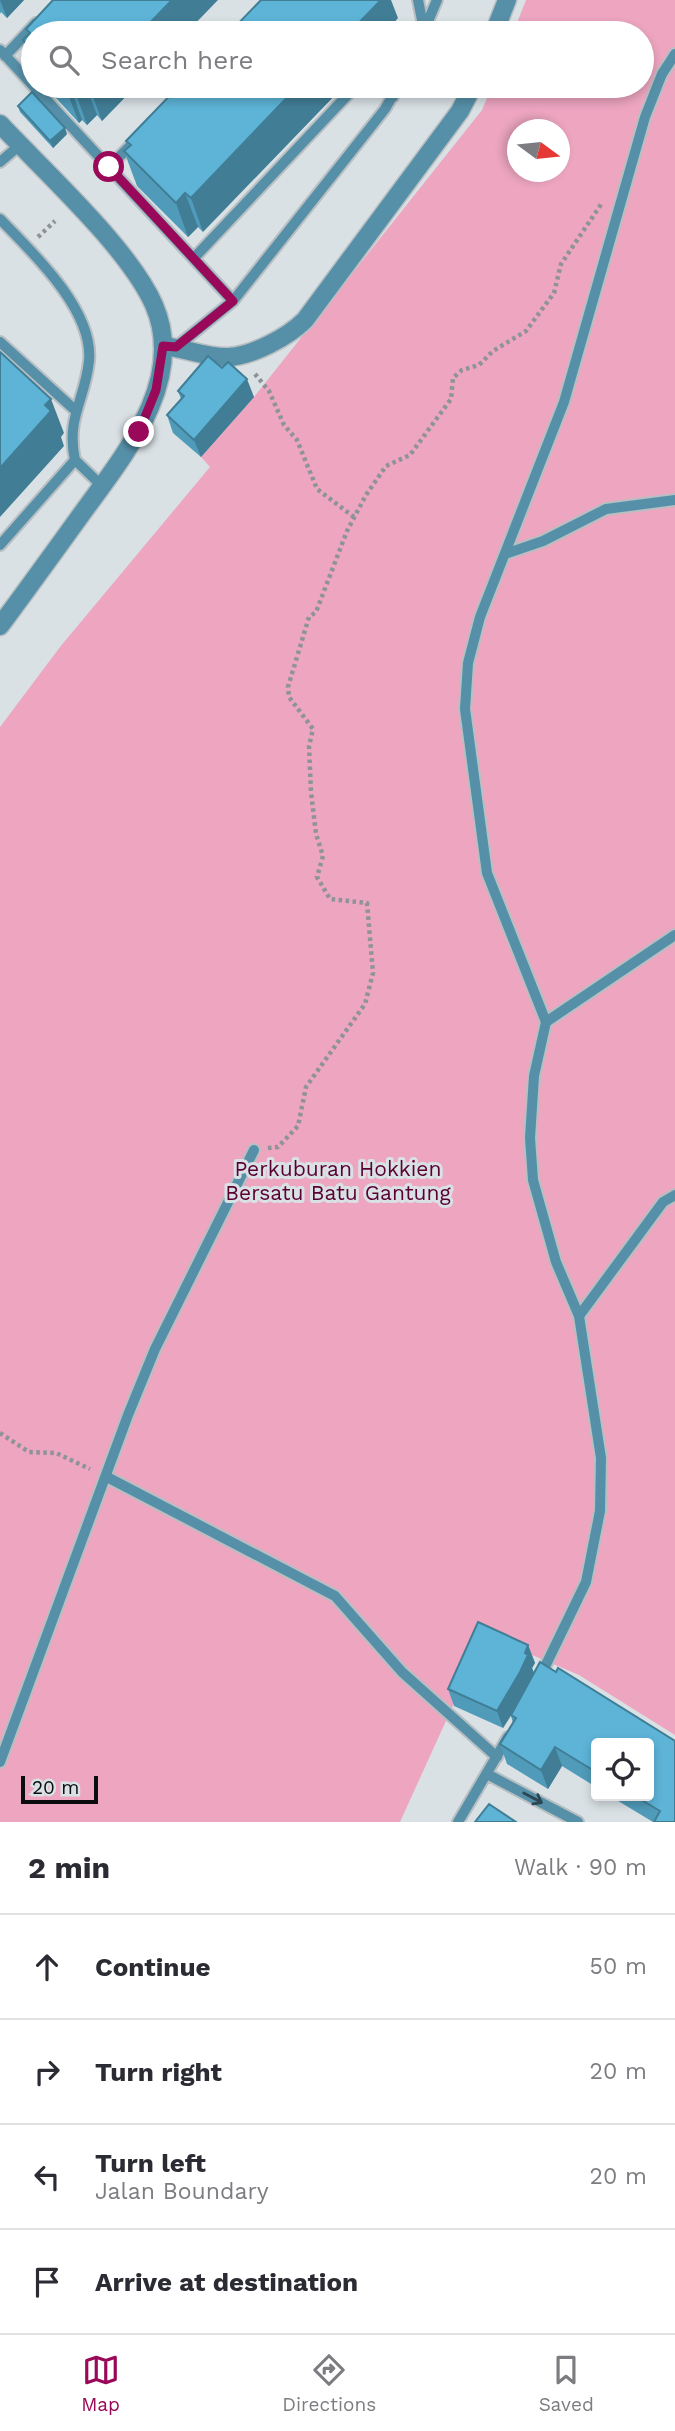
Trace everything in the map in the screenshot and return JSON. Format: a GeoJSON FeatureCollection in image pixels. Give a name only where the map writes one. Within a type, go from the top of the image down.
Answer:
{"type":"FeatureCollection","features":[{"type":"Feature","properties":{"kind":"street"},"geometry":{"type":"LineString","coordinates":[[499,21],[507,0]]}},
{"type":"Feature","properties":{"kind":"street"},"geometry":{"type":"LineString","coordinates":[[170,347],[224,357],[239,354],[279,340],[304,320],[460,111],[467,98]]}},
{"type":"Feature","properties":{"kind":"street"},"geometry":{"type":"LineString","coordinates":[[0,124],[112,244],[143,285],[170,347],[148,413],[105,482],[0,626]]}},
{"type":"Feature","properties":{"kind":"lane"},"geometry":{"type":"LineString","coordinates":[[418,0],[422,21]]}},
{"type":"Feature","properties":{"kind":"lane"},"geometry":{"type":"LineString","coordinates":[[429,21],[437,0]]}},
{"type":"Feature","properties":{"kind":"lane"},"geometry":{"type":"LineString","coordinates":[[36,21],[48,9]]}},
{"type":"Feature","properties":{"kind":"lane"},"geometry":{"type":"LineString","coordinates":[[21,35],[3,53],[21,72]]}},
{"type":"Feature","properties":{"kind":"lane"},"geometry":{"type":"LineString","coordinates":[[654,94],[662,74],[675,54]]}},
{"type":"Feature","properties":{"kind":"lane"},"geometry":{"type":"LineString","coordinates":[[45,98],[233,301]]}},
{"type":"Feature","properties":{"kind":"lane"},"geometry":{"type":"LineString","coordinates":[[194,258],[345,98]]}},
{"type":"Feature","properties":{"kind":"lane"},"geometry":{"type":"LineString","coordinates":[[170,347],[233,301],[392,98]]}},
{"type":"Feature","properties":{"kind":"lane"},"geometry":{"type":"LineString","coordinates":[[533,1693],[586,1582],[600,1511],[601,1458],[579,1316],[556,1262],[533,1180],[530,1138],[534,1076],[546,1022],[487,873],[465,709],[468,663],[480,617],[564,402],[653,98]]}},
{"type":"Feature","properties":{"kind":"lane"},"geometry":{"type":"LineString","coordinates":[[109,167],[145,131]]}},
{"type":"Feature","properties":{"kind":"lane"},"geometry":{"type":"LineString","coordinates":[[0,162],[20,145]]}},
{"type":"Feature","properties":{"kind":"lane"},"geometry":{"type":"LineString","coordinates":[[0,219],[52,276],[80,317],[87,337],[90,360],[70,437],[75,460],[105,482]]}},
{"type":"Feature","properties":{"kind":"lane"},"geometry":{"type":"LineString","coordinates":[[0,342],[76,411]]}},
{"type":"Feature","properties":{"kind":"lane"},"geometry":{"type":"LineString","coordinates":[[0,545],[75,460]]}},
{"type":"Feature","properties":{"kind":"lane"},"geometry":{"type":"LineString","coordinates":[[505,554],[543,541],[606,509],[675,500]]}},
{"type":"Feature","properties":{"kind":"lane"},"geometry":{"type":"LineString","coordinates":[[546,1022],[675,935]]}},
{"type":"Feature","properties":{"kind":"lane"},"geometry":{"type":"LineString","coordinates":[[0,1762],[155,1349],[254,1150]]}},
{"type":"Feature","properties":{"kind":"lane"},"geometry":{"type":"LineString","coordinates":[[579,1316],[663,1202],[675,1195]]}},
{"type":"Feature","properties":{"kind":"lane"},"geometry":{"type":"LineString","coordinates":[[107,1478],[335,1596],[402,1672],[497,1757]]}},
{"type":"Feature","properties":{"kind":"lane"},"geometry":{"type":"LineString","coordinates":[[458,1822],[515,1725]]}},
{"type":"Feature","properties":{"kind":"lane"},"geometry":{"type":"LineString","coordinates":[[487,1774],[578,1822]]}},
{"type":"Feature","properties":{"kind":"path"},"geometry":{"type":"LineString","coordinates":[[254,1150],[278,1147],[299,1126],[306,1087],[365,1004],[373,973],[367,904],[330,900],[317,877],[323,856],[316,834],[311,792],[309,746],[313,729],[289,697],[288,687],[309,617],[316,612],[354,517],[386,466],[411,455],[451,398],[453,378],[462,370],[479,365],[493,351],[526,331],[554,293],[561,264],[581,238],[595,210],[608,198]]}},
{"type":"Feature","properties":{"kind":"path"},"geometry":{"type":"LineString","coordinates":[[47,229],[55,221]]}},
{"type":"Feature","properties":{"kind":"path"},"geometry":{"type":"LineString","coordinates":[[239,354],[269,391],[284,425],[297,440],[317,489],[354,517]]}},
{"type":"Feature","properties":{"kind":"path"},"geometry":{"type":"LineString","coordinates":[[0,1433],[29,1452],[56,1453],[107,1478]]}},
{"type":"Feature","properties":{"kind":"green space","name":"Perkuburan Hokkien Bersatu Batu Gantung"},"geometry":{"type":"Polygon","coordinates":[[[526,0],[675,0],[675,1735],[579,1675],[485,1635],[400,1822],[0,1822],[0,727],[60,647],[210,467],[201,457],[254,397],[482,110],[487,98],[654,98],[654,21],[518,21],[526,0]]]}},
{"type":"Feature","properties":{"kind":"building"},"geometry":{"type":"Polygon","coordinates":[[[53,0],[172,0],[152,21],[33,21],[53,0]]]}},
{"type":"Feature","properties":{"kind":"building"},"geometry":{"type":"Polygon","coordinates":[[[261,0],[381,0],[361,21],[241,21],[261,0]]]}},
{"type":"Feature","properties":{"kind":"building"},"geometry":{"type":"Polygon","coordinates":[[[26,98],[38,98],[65,128],[50,141],[18,106],[26,98]]]}},
{"type":"Feature","properties":{"kind":"building"},"geometry":{"type":"Polygon","coordinates":[[[167,98],[287,98],[191,198],[185,193],[176,203],[124,151],[131,145],[126,141],[167,98]]]}},
{"type":"Feature","properties":{"kind":"building"},"geometry":{"type":"Polygon","coordinates":[[[0,352],[51,399],[45,405],[51,411],[0,468],[0,352]]]}},
{"type":"Feature","properties":{"kind":"building"},"geometry":{"type":"Polygon","coordinates":[[[208,356],[222,368],[228,362],[247,379],[194,440],[167,415],[184,396],[178,391],[208,356]]]}},
{"type":"Feature","properties":{"kind":"building"},"geometry":{"type":"Polygon","coordinates":[[[478,1622],[528,1645],[525,1653],[528,1655],[497,1711],[448,1689],[478,1622]]]}},
{"type":"Feature","properties":{"kind":"building"},"geometry":{"type":"Polygon","coordinates":[[[540,1662],[556,1672],[558,1668],[675,1741],[675,1822],[654,1822],[660,1811],[643,1801],[654,1801],[654,1738],[591,1738],[591,1769],[555,1747],[541,1770],[500,1744],[516,1718],[511,1715],[540,1662]]]}},
{"type":"Feature","properties":{"kind":"building"},"geometry":{"type":"Polygon","coordinates":[[[489,1804],[516,1822],[475,1822],[489,1804]]]}},
{"type":"Feature","properties":{"kind":"route"},"geometry":{"type":"LineString","coordinates":[[109,167],[233,301],[176,347],[163,346],[162,368],[156,390],[139,432]]}}]}
